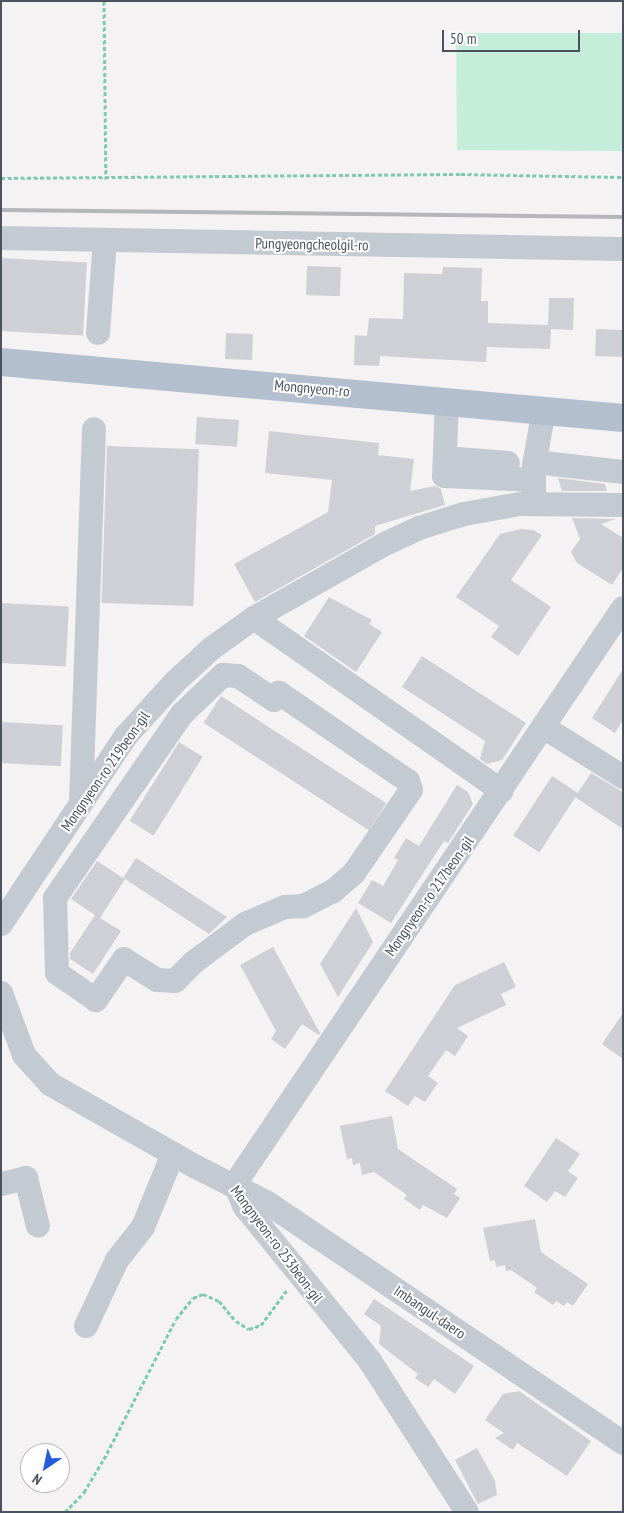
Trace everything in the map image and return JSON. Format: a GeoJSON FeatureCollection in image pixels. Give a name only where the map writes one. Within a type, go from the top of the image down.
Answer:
{"type":"FeatureCollection","features":[{"type":"Feature","properties":{"kind":"main road","name":"Mongnyeon-ro"},"geometry":{"type":"LineString","coordinates":[[1,362],[623,418]]}},
{"type":"Feature","properties":{"kind":"street","name":"Pungyeongcheolgil-ro"},"geometry":{"type":"LineString","coordinates":[[1,238],[623,249]]}},
{"type":"Feature","properties":{"kind":"street"},"geometry":{"type":"LineString","coordinates":[[98,333],[104,240]]}},
{"type":"Feature","properties":{"kind":"street"},"geometry":{"type":"LineString","coordinates":[[447,401],[445,458],[534,469],[623,472]]}},
{"type":"Feature","properties":{"kind":"street"},"geometry":{"type":"LineString","coordinates":[[534,504],[534,469],[544,410]]}},
{"type":"Feature","properties":{"kind":"street"},"geometry":{"type":"LineString","coordinates":[[81,802],[94,429]]}},
{"type":"Feature","properties":{"kind":"street","name":"Mongnyeon-ro 219beon-gil"},"geometry":{"type":"LineString","coordinates":[[1,924],[126,736],[175,682],[212,648],[254,618],[347,564],[419,528],[464,514],[534,504],[623,505]]}},
{"type":"Feature","properties":{"kind":"street","name":"Mongnyeon-ro 217beon-gil"},"geometry":{"type":"LineString","coordinates":[[236,1184],[502,791],[623,608]]}},
{"type":"Feature","properties":{"kind":"street"},"geometry":{"type":"LineString","coordinates":[[254,618],[502,791]]}},
{"type":"Feature","properties":{"kind":"street"},"geometry":{"type":"LineString","coordinates":[[223,675],[238,676],[274,700],[279,693],[408,781],[411,790],[354,873],[333,891],[303,906],[284,907],[245,924],[194,962],[175,981],[157,980],[124,959],[96,1000],[57,973],[55,898],[153,754],[182,714],[210,685],[223,675]]}},
{"type":"Feature","properties":{"kind":"street"},"geometry":{"type":"LineString","coordinates":[[544,728],[623,777]]}},
{"type":"Feature","properties":{"kind":"street"},"geometry":{"type":"LineString","coordinates":[[126,736],[153,754]]}},
{"type":"Feature","properties":{"kind":"street","name":"Mongnyeon-ro 253beon-gil"},"geometry":{"type":"LineString","coordinates":[[1,993],[24,1055],[50,1084],[173,1154],[236,1184],[245,1207],[298,1275],[370,1361],[467,1512]]}},
{"type":"Feature","properties":{"kind":"street"},"geometry":{"type":"LineString","coordinates":[[86,1326],[113,1267],[143,1227],[173,1154]]}},
{"type":"Feature","properties":{"kind":"street"},"geometry":{"type":"LineString","coordinates":[[1,1184],[26,1178],[38,1226]]}},
{"type":"Feature","properties":{"kind":"street","name":"Imbangul-daero"},"geometry":{"type":"LineString","coordinates":[[236,1184],[331,1244],[623,1443]]}},
{"type":"Feature","properties":{"kind":"path"},"geometry":{"type":"LineString","coordinates":[[104,1],[106,179]]}},
{"type":"Feature","properties":{"kind":"path"},"geometry":{"type":"LineString","coordinates":[[1,178],[106,179],[461,174],[623,177]]}},
{"type":"Feature","properties":{"kind":"path"},"geometry":{"type":"LineString","coordinates":[[65,1512],[84,1492],[104,1459],[176,1319],[193,1298],[203,1294],[219,1301],[236,1321],[249,1329],[261,1324],[298,1275]]}},
{"type":"Feature","properties":{"kind":"green space"},"geometry":{"type":"Polygon","coordinates":[[[623,30],[623,151],[457,150],[456,33],[621,33],[623,30]]]}},
{"type":"Feature","properties":{"kind":"building"},"geometry":{"type":"Polygon","coordinates":[[[1,258],[87,263],[83,335],[1,331],[1,258]]]}},
{"type":"Feature","properties":{"kind":"building"},"geometry":{"type":"Polygon","coordinates":[[[307,266],[341,267],[340,296],[306,295],[307,266]]]}},
{"type":"Feature","properties":{"kind":"building"},"geometry":{"type":"Polygon","coordinates":[[[443,267],[482,268],[481,301],[488,301],[488,323],[548,325],[549,298],[574,298],[573,330],[551,329],[550,349],[487,347],[486,362],[380,356],[379,366],[354,365],[355,335],[367,336],[369,318],[403,319],[404,273],[442,274],[443,267]]]}},
{"type":"Feature","properties":{"kind":"building"},"geometry":{"type":"Polygon","coordinates":[[[596,329],[623,330],[622,357],[595,356],[596,329]]]}},
{"type":"Feature","properties":{"kind":"building"},"geometry":{"type":"Polygon","coordinates":[[[226,333],[253,334],[252,360],[225,359],[226,333]]]}},
{"type":"Feature","properties":{"kind":"building"},"geometry":{"type":"Polygon","coordinates":[[[197,417],[239,420],[237,447],[195,444],[197,417]]]}},
{"type":"Feature","properties":{"kind":"building"},"geometry":{"type":"Polygon","coordinates":[[[269,431],[379,443],[378,455],[414,459],[410,491],[435,486],[441,489],[445,505],[375,526],[375,534],[255,602],[234,564],[328,512],[332,480],[265,473],[269,431]]]}},
{"type":"Feature","properties":{"kind":"building"},"geometry":{"type":"Polygon","coordinates":[[[107,446],[199,449],[193,606],[102,603],[107,446]]]}},
{"type":"Feature","properties":{"kind":"building"},"geometry":{"type":"Polygon","coordinates":[[[558,478],[605,484],[607,491],[562,491],[558,478]]]}},
{"type":"Feature","properties":{"kind":"building"},"geometry":{"type":"Polygon","coordinates":[[[572,518],[616,519],[601,524],[623,538],[623,568],[612,585],[577,563],[571,552],[580,539],[572,518]]]}},
{"type":"Feature","properties":{"kind":"building"},"geometry":{"type":"Polygon","coordinates":[[[521,529],[533,530],[542,535],[511,580],[551,607],[518,656],[491,637],[499,626],[456,597],[500,534],[521,529]]]}},
{"type":"Feature","properties":{"kind":"building"},"geometry":{"type":"Polygon","coordinates":[[[329,597],[372,620],[369,624],[382,632],[356,672],[304,636],[329,597]]]}},
{"type":"Feature","properties":{"kind":"building"},"geometry":{"type":"Polygon","coordinates":[[[1,603],[69,607],[66,666],[1,663],[1,603]]]}},
{"type":"Feature","properties":{"kind":"building"},"geometry":{"type":"Polygon","coordinates":[[[422,656],[526,723],[502,760],[487,764],[480,759],[485,741],[402,687],[422,656]]]}},
{"type":"Feature","properties":{"kind":"building"},"geometry":{"type":"Polygon","coordinates":[[[623,669],[623,720],[615,733],[592,718],[623,669]]]}},
{"type":"Feature","properties":{"kind":"building"},"geometry":{"type":"Polygon","coordinates":[[[221,696],[386,803],[369,830],[204,723],[221,696]]]}},
{"type":"Feature","properties":{"kind":"building"},"geometry":{"type":"Polygon","coordinates":[[[1,722],[63,725],[61,766],[1,763],[1,722]]]}},
{"type":"Feature","properties":{"kind":"building"},"geometry":{"type":"Polygon","coordinates":[[[179,742],[203,757],[153,836],[130,821],[179,742]]]}},
{"type":"Feature","properties":{"kind":"building"},"geometry":{"type":"Polygon","coordinates":[[[591,773],[623,792],[623,829],[575,797],[591,773]]]}},
{"type":"Feature","properties":{"kind":"building"},"geometry":{"type":"Polygon","coordinates":[[[552,776],[578,793],[539,852],[513,836],[552,776]]]}},
{"type":"Feature","properties":{"kind":"building"},"geometry":{"type":"Polygon","coordinates":[[[457,785],[468,792],[473,804],[448,843],[444,841],[391,923],[358,903],[372,880],[383,886],[398,860],[394,858],[406,838],[419,846],[457,785]]]}},
{"type":"Feature","properties":{"kind":"building"},"geometry":{"type":"Polygon","coordinates":[[[136,858],[227,917],[209,934],[125,879],[100,918],[121,931],[93,974],[70,959],[70,953],[95,915],[71,899],[97,861],[123,878],[136,858]]]}},
{"type":"Feature","properties":{"kind":"building"},"geometry":{"type":"Polygon","coordinates":[[[356,908],[373,942],[338,997],[320,964],[356,908]]]}},
{"type":"Feature","properties":{"kind":"building"},"geometry":{"type":"Polygon","coordinates":[[[273,947],[320,1033],[319,1035],[302,1024],[285,1049],[271,1039],[276,1031],[240,965],[273,947]]]}},
{"type":"Feature","properties":{"kind":"building"},"geometry":{"type":"Polygon","coordinates":[[[504,962],[516,987],[501,994],[506,1005],[457,1028],[468,1036],[455,1056],[446,1050],[428,1076],[438,1083],[425,1102],[415,1096],[408,1106],[385,1091],[455,985],[504,962]]]}},
{"type":"Feature","properties":{"kind":"building"},"geometry":{"type":"Polygon","coordinates":[[[623,1013],[623,1059],[602,1044],[623,1013]]]}},
{"type":"Feature","properties":{"kind":"building"},"geometry":{"type":"Polygon","coordinates":[[[392,1116],[398,1149],[457,1189],[454,1194],[460,1198],[447,1218],[423,1205],[420,1210],[404,1199],[407,1195],[374,1172],[362,1175],[360,1163],[353,1165],[352,1158],[347,1159],[340,1126],[392,1116]]]}},
{"type":"Feature","properties":{"kind":"building"},"geometry":{"type":"Polygon","coordinates":[[[556,1138],[580,1154],[568,1171],[578,1178],[565,1197],[555,1191],[547,1202],[524,1186],[556,1138]]]}},
{"type":"Feature","properties":{"kind":"building"},"geometry":{"type":"Polygon","coordinates":[[[535,1219],[541,1252],[588,1284],[573,1306],[567,1302],[564,1306],[556,1301],[553,1305],[534,1292],[537,1288],[511,1270],[506,1271],[505,1265],[496,1267],[495,1260],[490,1261],[483,1228],[535,1219]]]}},
{"type":"Feature","properties":{"kind":"building"},"geometry":{"type":"Polygon","coordinates":[[[374,1299],[474,1366],[455,1394],[434,1379],[428,1387],[415,1378],[418,1374],[379,1344],[381,1326],[364,1314],[374,1299]]]}},
{"type":"Feature","properties":{"kind":"building"},"geometry":{"type":"Polygon","coordinates":[[[519,1391],[591,1441],[567,1476],[517,1443],[513,1450],[495,1438],[504,1433],[485,1420],[503,1394],[519,1391]]]}},
{"type":"Feature","properties":{"kind":"building"},"geometry":{"type":"Polygon","coordinates":[[[477,1448],[495,1481],[497,1495],[478,1504],[455,1460],[477,1448]]]}},
{"type":"Feature","properties":{"kind":"railway"},"geometry":{"type":"LineString","coordinates":[[1,210],[623,217]]}}]}
